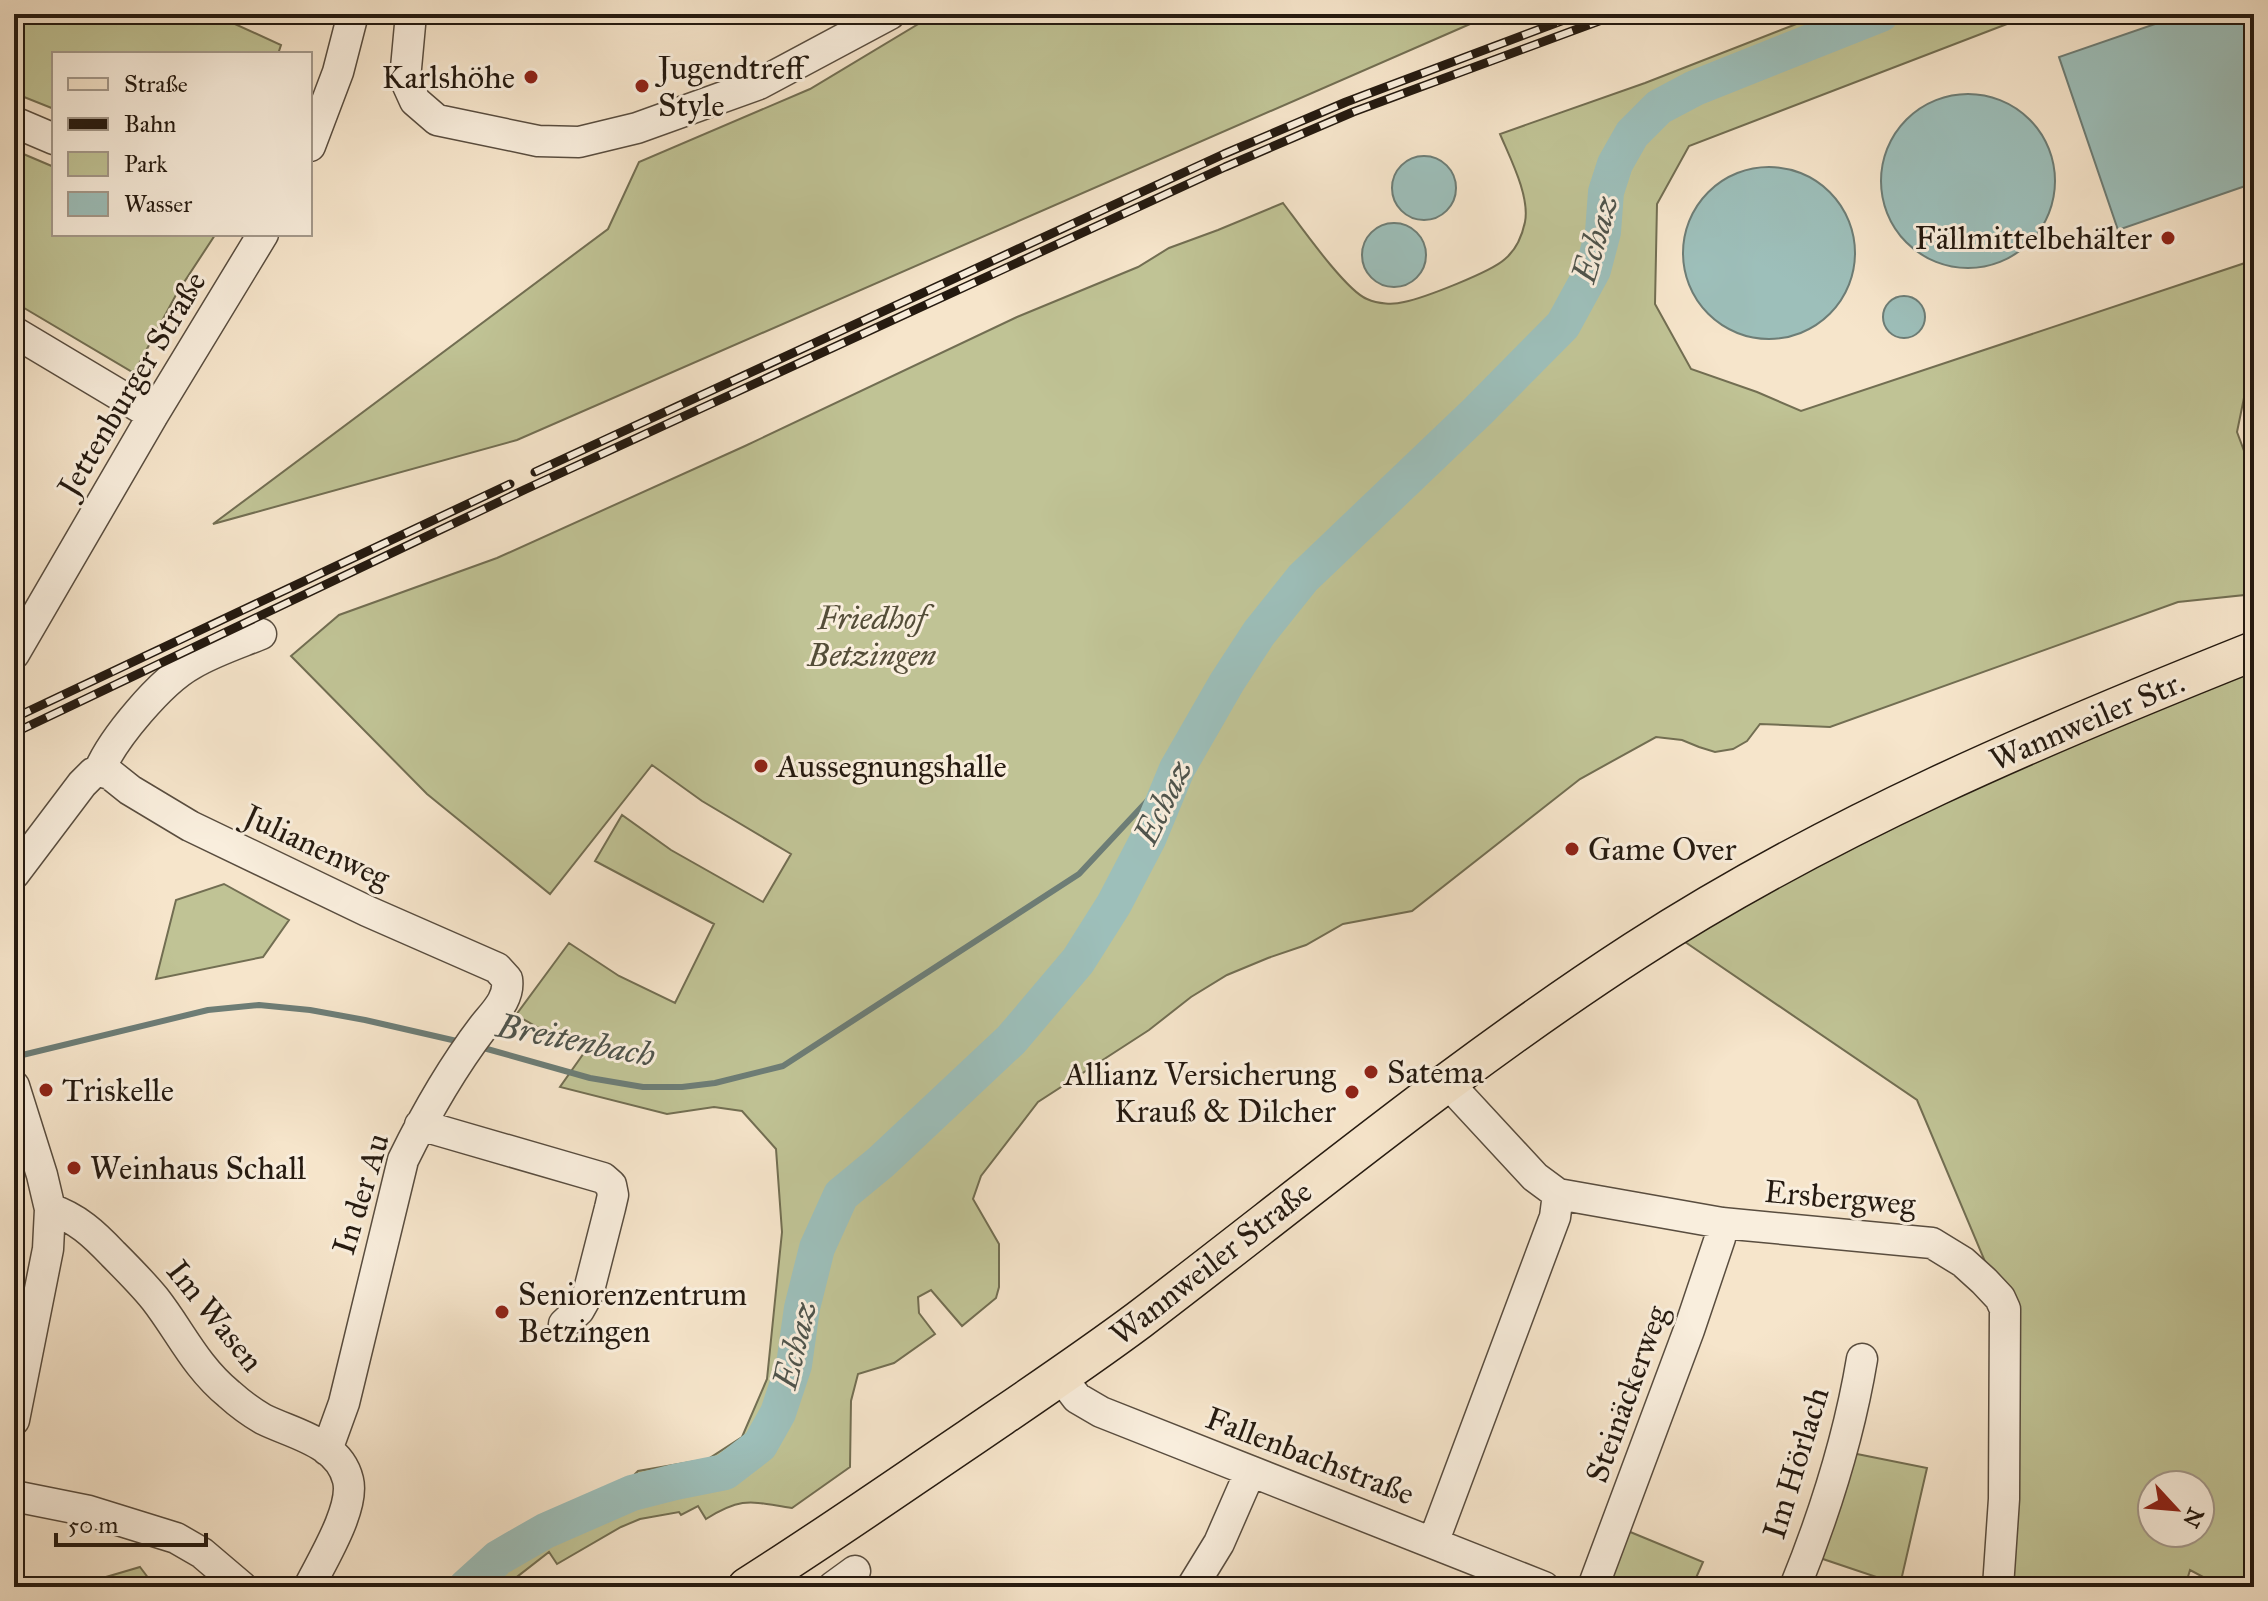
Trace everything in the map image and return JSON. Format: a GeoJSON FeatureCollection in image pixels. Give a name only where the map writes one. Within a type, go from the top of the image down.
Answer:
{"type":"FeatureCollection","features":[{"type":"Feature","properties":{"kind":"main road","name":"Wannweiler Str."},"geometry":{"type":"LineString","coordinates":[[1669,930],[1794,857],[1922,793],[2068,727],[2254,651]]}},
{"type":"Feature","properties":{"kind":"main road","name":"Wannweiler Straße"},"geometry":{"type":"LineString","coordinates":[[747,1587],[1061,1377],[1447,1082],[1556,1004],[1669,930]]}},
{"type":"Feature","properties":{"kind":"street"},"geometry":{"type":"LineString","coordinates":[[312,141],[338,72],[353,14]]}},
{"type":"Feature","properties":{"kind":"street"},"geometry":{"type":"LineString","coordinates":[[411,14],[405,79],[415,101],[437,120],[538,141],[579,142],[637,128],[759,84],[890,14]]}},
{"type":"Feature","properties":{"kind":"street"},"geometry":{"type":"LineString","coordinates":[[14,122],[52,138]]}},
{"type":"Feature","properties":{"kind":"street","name":"Jettenburger Straße"},"geometry":{"type":"LineString","coordinates":[[14,654],[262,236]]}},
{"type":"Feature","properties":{"kind":"street"},"geometry":{"type":"LineString","coordinates":[[14,332],[153,415]]}},
{"type":"Feature","properties":{"kind":"street"},"geometry":{"type":"LineString","coordinates":[[14,874],[82,784],[99,771],[109,750],[125,730],[176,675],[193,663],[261,634]]}},
{"type":"Feature","properties":{"kind":"street","name":"Julianenweg"},"geometry":{"type":"LineString","coordinates":[[99,771],[110,774],[130,790],[190,826],[367,911],[497,968],[507,979]]}},
{"type":"Feature","properties":{"kind":"street","name":"In der Au"},"geometry":{"type":"LineString","coordinates":[[327,1450],[344,1403],[403,1160],[460,1058],[501,1004],[506,994],[507,979]]}},
{"type":"Feature","properties":{"kind":"street","name":"Ersbergweg"},"geometry":{"type":"LineString","coordinates":[[1447,1082],[1535,1177],[1558,1194],[1722,1223],[1932,1243],[1963,1262],[2000,1298],[2005,1309],[2004,1499],[1998,1587]]}},
{"type":"Feature","properties":{"kind":"street"},"geometry":{"type":"LineString","coordinates":[[14,1086],[50,1209],[48,1249],[28,1281],[14,1420]]}},
{"type":"Feature","properties":{"kind":"street"},"geometry":{"type":"LineString","coordinates":[[420,1125],[603,1178],[611,1185],[613,1195],[588,1294],[579,1310],[564,1324]]}},
{"type":"Feature","properties":{"kind":"street"},"geometry":{"type":"LineString","coordinates":[[1433,1543],[1555,1217],[1558,1194]]}},
{"type":"Feature","properties":{"kind":"street","name":"Im Wasen"},"geometry":{"type":"LineString","coordinates":[[50,1209],[86,1227],[116,1256],[154,1298],[186,1347],[230,1395],[263,1418],[308,1437],[327,1450],[344,1468],[349,1483],[349,1499],[344,1516],[309,1587]]}},
{"type":"Feature","properties":{"kind":"street","name":"Steinäckerweg"},"geometry":{"type":"LineString","coordinates":[[1593,1587],[1699,1301],[1722,1223]]}},
{"type":"Feature","properties":{"kind":"street","name":"Im Hörlach"},"geometry":{"type":"LineString","coordinates":[[1795,1587],[1827,1502],[1862,1359]]}},
{"type":"Feature","properties":{"kind":"street","name":"Fallenbachstraße"},"geometry":{"type":"LineString","coordinates":[[1061,1377],[1077,1398],[1093,1409],[1544,1587]]}},
{"type":"Feature","properties":{"kind":"street"},"geometry":{"type":"LineString","coordinates":[[1192,1587],[1219,1543],[1250,1472]]}},
{"type":"Feature","properties":{"kind":"street"},"geometry":{"type":"LineString","coordinates":[[14,1496],[89,1511],[176,1538],[202,1553],[242,1587]]}},
{"type":"Feature","properties":{"kind":"green space"},"geometry":{"type":"Polygon","coordinates":[[[14,14],[213,14],[281,45],[279,52],[52,52],[52,108],[14,93],[14,14]]]}},
{"type":"Feature","properties":{"kind":"green space"},"geometry":{"type":"Polygon","coordinates":[[[935,14],[1493,14],[517,440],[213,524],[608,229],[639,162],[810,89],[935,14]]]}},
{"type":"Feature","properties":{"kind":"green space","name":"Friedhof Betzingen"},"geometry":{"type":"Polygon","coordinates":[[[1822,14],[2033,14],[1689,146],[1657,204],[1655,304],[1691,369],[1801,411],[2254,260],[2254,349],[2237,432],[2246,456],[2254,452],[2254,594],[2178,602],[1830,727],[1760,724],[1747,741],[1733,749],[1715,752],[1682,740],[1656,737],[1580,779],[1412,911],[1343,924],[1306,945],[1227,975],[1038,1102],[981,1176],[973,1199],[999,1244],[996,1298],[962,1326],[931,1290],[918,1297],[919,1313],[935,1334],[894,1363],[858,1374],[851,1401],[850,1467],[792,1508],[739,1504],[706,1519],[698,1506],[681,1515],[679,1512],[640,1519],[557,1564],[549,1552],[504,1587],[472,1587],[494,1567],[593,1517],[638,1471],[708,1459],[742,1437],[767,1379],[782,1232],[776,1149],[742,1111],[714,1107],[667,1114],[560,1087],[586,1050],[558,1039],[516,1015],[569,943],[619,976],[675,1003],[714,924],[595,861],[622,815],[671,850],[763,902],[791,854],[702,801],[652,765],[550,894],[427,794],[291,656],[339,615],[497,558],[745,446],[1017,317],[1138,267],[1169,248],[1283,203],[1335,271],[1367,299],[1400,303],[1457,284],[1505,259],[1515,247],[1524,227],[1526,212],[1522,189],[1500,134],[1645,83],[1822,14]]]}},
{"type":"Feature","properties":{"kind":"green space"},"geometry":{"type":"Polygon","coordinates":[[[14,150],[52,166],[52,236],[214,236],[177,293],[134,373],[14,302],[14,150]]]}},
{"type":"Feature","properties":{"kind":"green space"},"geometry":{"type":"Polygon","coordinates":[[[2254,654],[2254,1587],[2222,1587],[2190,1570],[2185,1587],[1998,1587],[2005,1309],[1917,1100],[1666,929],[2254,654]]]}},
{"type":"Feature","properties":{"kind":"green space"},"geometry":{"type":"Polygon","coordinates":[[[224,884],[289,920],[263,957],[156,979],[176,900],[224,884]]]}},
{"type":"Feature","properties":{"kind":"green space"},"geometry":{"type":"Polygon","coordinates":[[[1852,1453],[1927,1468],[1900,1585],[1820,1558],[1852,1453]]]}},
{"type":"Feature","properties":{"kind":"green space"},"geometry":{"type":"Polygon","coordinates":[[[1623,1529],[1703,1562],[1692,1587],[1609,1587],[1623,1529]]]}},
{"type":"Feature","properties":{"kind":"green space"},"geometry":{"type":"Polygon","coordinates":[[[140,1567],[155,1587],[72,1587],[140,1567]]]}},
{"type":"Feature","properties":{"kind":"water"},"geometry":{"type":"Polygon","coordinates":[[[2184,14],[2254,14],[2254,183],[2118,230],[2059,57],[2184,14]]]}},
{"type":"Feature","properties":{"kind":"water"},"geometry":{"type":"Polygon","coordinates":[[[1968,94],[2001,100],[2030,119],[2049,148],[2055,181],[2049,214],[2030,243],[2001,262],[1968,268],[1935,262],[1906,243],[1887,214],[1881,181],[1887,148],[1906,119],[1935,100],[1968,94]]]}},
{"type":"Feature","properties":{"kind":"water"},"geometry":{"type":"Polygon","coordinates":[[[1418,156],[1430,156],[1447,165],[1454,176],[1454,200],[1447,211],[1430,220],[1418,220],[1406,215],[1397,206],[1392,194],[1392,182],[1397,170],[1406,161],[1418,156]]]}},
{"type":"Feature","properties":{"kind":"water"},"geometry":{"type":"Polygon","coordinates":[[[1769,167],[1802,173],[1830,192],[1849,220],[1855,253],[1849,286],[1830,314],[1802,333],[1769,339],[1736,333],[1708,314],[1689,286],[1683,253],[1689,220],[1708,192],[1736,173],[1769,167]]]}},
{"type":"Feature","properties":{"kind":"water"},"geometry":{"type":"Polygon","coordinates":[[[1388,223],[1400,223],[1417,232],[1424,243],[1424,267],[1417,278],[1400,287],[1388,287],[1376,282],[1367,273],[1362,261],[1362,249],[1367,237],[1376,228],[1388,223]]]}},
{"type":"Feature","properties":{"kind":"water"},"geometry":{"type":"Polygon","coordinates":[[[1904,296],[1919,302],[1925,317],[1919,332],[1904,338],[1889,332],[1883,317],[1889,302],[1904,296]]]}},
{"type":"Feature","properties":{"kind":"waterway","name":"Echaz"},"geometry":{"type":"LineString","coordinates":[[466,1587],[498,1558],[545,1531],[632,1493],[725,1472],[760,1445],[778,1413],[794,1365],[802,1308],[817,1248],[841,1195],[881,1162],[1011,1040],[1078,961],[1114,904],[1148,839],[1177,769],[1227,682],[1259,633],[1303,578],[1563,325],[1593,270],[1603,232],[1606,192],[1615,164],[1632,134],[1659,107],[1695,88],[1881,14]]}},
{"type":"Feature","properties":{"kind":"waterway","name":"Breitenbach"},"geometry":{"type":"LineString","coordinates":[[480,1047],[590,1078],[643,1087],[715,1083],[783,1066],[1079,874],[1177,769]]}},
{"type":"Feature","properties":{"kind":"waterway","name":"Breitenbach"},"geometry":{"type":"LineString","coordinates":[[14,1057],[208,1010],[259,1005],[365,1020],[461,1042]]}},
{"type":"Feature","properties":{"kind":"railway"},"geometry":{"type":"LineString","coordinates":[[535,472],[1224,154],[1346,102],[1580,14]]}},
{"type":"Feature","properties":{"kind":"railway"},"geometry":{"type":"LineString","coordinates":[[14,733],[526,489],[1225,167],[1353,112],[1618,14]]}},
{"type":"Feature","properties":{"kind":"railway"},"geometry":{"type":"LineString","coordinates":[[14,718],[510,484]]}},
{"type":"Feature","properties":{"kind":"place","name":"Karlshöhe"},"geometry":{"type":"Point","coordinates":[531,77]}},
{"type":"Feature","properties":{"kind":"place","name":"Jugendtreff Style"},"geometry":{"type":"Point","coordinates":[642,86]}},
{"type":"Feature","properties":{"kind":"place","name":"Fällmittelbehälter"},"geometry":{"type":"Point","coordinates":[2168,238]}},
{"type":"Feature","properties":{"kind":"place","name":"Aussegnungshalle"},"geometry":{"type":"Point","coordinates":[761,766]}},
{"type":"Feature","properties":{"kind":"place","name":"Game Over"},"geometry":{"type":"Point","coordinates":[1572,849]}},
{"type":"Feature","properties":{"kind":"place","name":"Satema"},"geometry":{"type":"Point","coordinates":[1371,1072]}},
{"type":"Feature","properties":{"kind":"place","name":"Triskelle"},"geometry":{"type":"Point","coordinates":[46,1090]}},
{"type":"Feature","properties":{"kind":"place","name":"Allianz Versicherung Krauß & Dilcher"},"geometry":{"type":"Point","coordinates":[1352,1092]}},
{"type":"Feature","properties":{"kind":"place","name":"Weinhaus Schall"},"geometry":{"type":"Point","coordinates":[74,1168]}},
{"type":"Feature","properties":{"kind":"place","name":"Seniorenzentrum Betzingen"},"geometry":{"type":"Point","coordinates":[502,1312]}}]}
